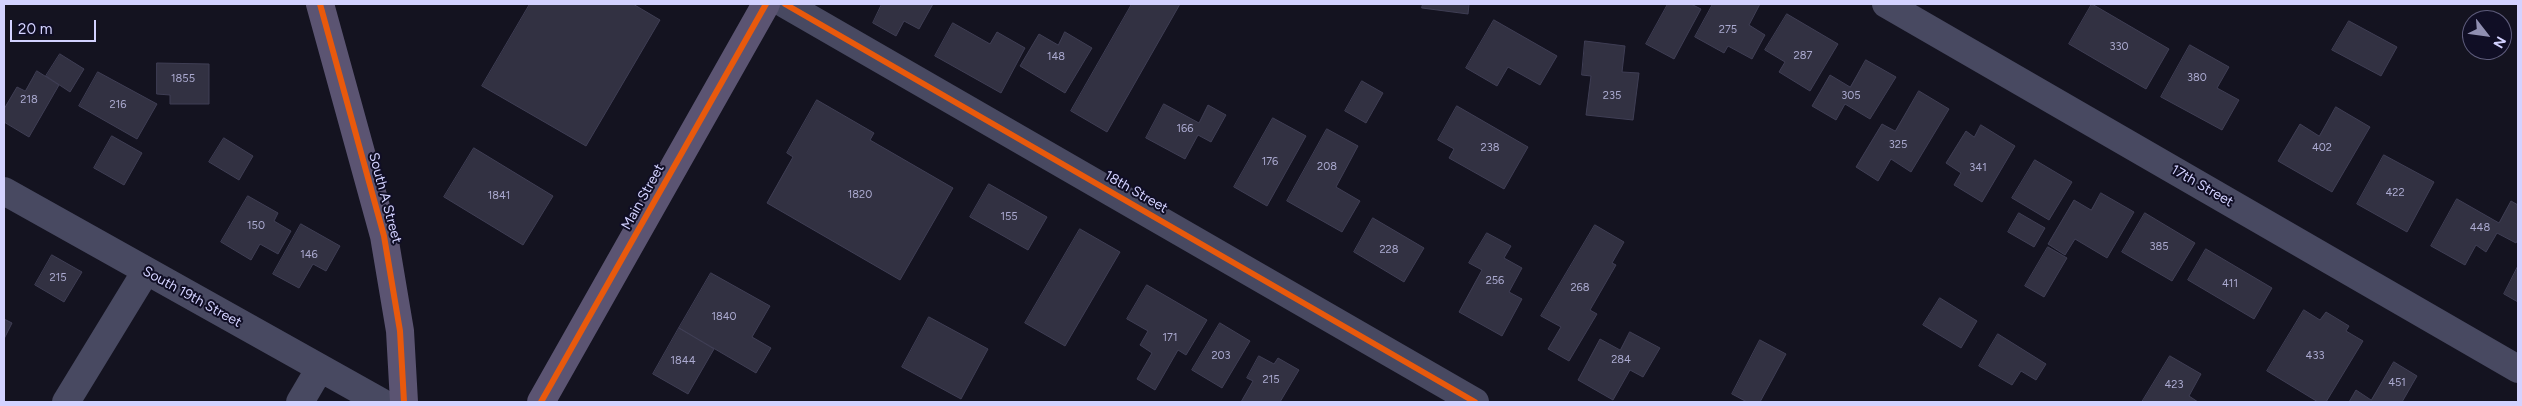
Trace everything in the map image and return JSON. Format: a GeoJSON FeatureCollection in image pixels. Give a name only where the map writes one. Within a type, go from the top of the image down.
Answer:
{"type":"FeatureCollection","features":[{"type":"Feature","properties":{"kind":"main road","name":"South A Street"},"geometry":{"type":"LineString","coordinates":[[320,4],[384,236],[400,331],[404,402]]}},
{"type":"Feature","properties":{"kind":"main road","name":"Main Street"},"geometry":{"type":"LineString","coordinates":[[541,402],[766,4]]}},
{"type":"Feature","properties":{"kind":"street","name":"18th Street"},"geometry":{"type":"LineString","coordinates":[[785,4],[1475,402]]}},
{"type":"Feature","properties":{"kind":"street","name":"17th Street"},"geometry":{"type":"LineString","coordinates":[[1886,4],[2518,369]]}},
{"type":"Feature","properties":{"kind":"street","name":"South 19th Street"},"geometry":{"type":"LineString","coordinates":[[4,191],[381,402]]}},
{"type":"Feature","properties":{"kind":"street"},"geometry":{"type":"LineString","coordinates":[[66,402],[146,270]]}},
{"type":"Feature","properties":{"kind":"street"},"geometry":{"type":"LineString","coordinates":[[300,402],[320,368]]}},
{"type":"Feature","properties":{"kind":"building"},"geometry":{"type":"Polygon","coordinates":[[[530,4],[633,4],[660,20],[586,146],[482,86],[530,4]]]}},
{"type":"Feature","properties":{"kind":"building"},"geometry":{"type":"Polygon","coordinates":[[[882,4],[933,4],[919,29],[904,21],[896,36],[873,23],[882,4]]]}},
{"type":"Feature","properties":{"kind":"building"},"geometry":{"type":"Polygon","coordinates":[[[1132,4],[1180,4],[1107,132],[1071,111],[1132,4]]]}},
{"type":"Feature","properties":{"kind":"building"},"geometry":{"type":"Polygon","coordinates":[[[1423,4],[1469,4],[1468,14],[1422,8],[1423,4]]]}},
{"type":"Feature","properties":{"kind":"building"},"geometry":{"type":"Polygon","coordinates":[[[1668,4],[1691,4],[1701,9],[1674,59],[1646,44],[1668,4]]]}},
{"type":"Feature","properties":{"kind":"building"},"geometry":{"type":"Polygon","coordinates":[[[1713,4],[1760,4],[1749,25],[1765,35],[1752,59],[1728,46],[1724,53],[1695,37],[1713,4]]]}},
{"type":"Feature","properties":{"kind":"building"},"geometry":{"type":"Polygon","coordinates":[[[2092,4],[2169,49],[2146,89],[2069,44],[2092,4]]]}},
{"type":"Feature","properties":{"kind":"building"},"geometry":{"type":"Polygon","coordinates":[[[1787,14],[1838,44],[1810,91],[1779,72],[1785,62],[1765,50],[1787,14]]]}},
{"type":"Feature","properties":{"kind":"building"},"geometry":{"type":"Polygon","coordinates":[[[1494,20],[1557,56],[1540,85],[1508,67],[1497,86],[1466,68],[1494,20]]]}},
{"type":"Feature","properties":{"kind":"building"},"geometry":{"type":"Polygon","coordinates":[[[2349,21],[2397,47],[2381,76],[2332,50],[2349,21]]]}},
{"type":"Feature","properties":{"kind":"building"},"geometry":{"type":"Polygon","coordinates":[[[953,23],[990,44],[997,32],[1025,48],[1001,93],[935,56],[953,23]]]}},
{"type":"Feature","properties":{"kind":"building"},"geometry":{"type":"Polygon","coordinates":[[[1065,32],[1092,48],[1065,93],[1020,66],[1039,34],[1058,45],[1065,32]]]}},
{"type":"Feature","properties":{"kind":"building"},"geometry":{"type":"Polygon","coordinates":[[[1585,41],[1625,46],[1622,72],[1639,73],[1633,120],[1586,115],[1591,76],[1582,75],[1585,41]]]}},
{"type":"Feature","properties":{"kind":"building"},"geometry":{"type":"Polygon","coordinates":[[[2190,45],[2229,67],[2217,88],[2239,100],[2222,130],[2161,97],[2190,45]]]}},
{"type":"Feature","properties":{"kind":"building"},"geometry":{"type":"Polygon","coordinates":[[[60,54],[84,69],[70,92],[46,76],[60,54]]]}},
{"type":"Feature","properties":{"kind":"building"},"geometry":{"type":"Polygon","coordinates":[[[1866,60],[1896,77],[1870,119],[1845,104],[1836,120],[1812,106],[1830,75],[1850,87],[1866,60]]]}},
{"type":"Feature","properties":{"kind":"building"},"geometry":{"type":"Polygon","coordinates":[[[157,63],[209,64],[209,104],[170,104],[170,95],[157,94],[157,63]]]}},
{"type":"Feature","properties":{"kind":"building"},"geometry":{"type":"Polygon","coordinates":[[[37,71],[59,85],[29,137],[4,122],[4,109],[17,87],[25,91],[37,71]]]}},
{"type":"Feature","properties":{"kind":"building"},"geometry":{"type":"Polygon","coordinates":[[[98,72],[157,104],[137,139],[79,106],[98,72]]]}},
{"type":"Feature","properties":{"kind":"building"},"geometry":{"type":"Polygon","coordinates":[[[1362,81],[1383,93],[1366,123],[1345,111],[1362,81]]]}},
{"type":"Feature","properties":{"kind":"building"},"geometry":{"type":"Polygon","coordinates":[[[1919,91],[1949,109],[1911,172],[1891,159],[1878,181],[1856,167],[1882,124],[1895,131],[1919,91]]]}},
{"type":"Feature","properties":{"kind":"building"},"geometry":{"type":"Polygon","coordinates":[[[817,100],[874,133],[870,140],[953,188],[900,280],[767,203],[793,157],[787,153],[817,100]]]}},
{"type":"Feature","properties":{"kind":"building"},"geometry":{"type":"Polygon","coordinates":[[[1164,104],[1199,123],[1208,105],[1226,115],[1211,142],[1198,135],[1185,159],[1146,138],[1164,104]]]}},
{"type":"Feature","properties":{"kind":"building"},"geometry":{"type":"Polygon","coordinates":[[[1457,106],[1528,147],[1504,189],[1449,158],[1454,149],[1438,140],[1457,106]]]}},
{"type":"Feature","properties":{"kind":"building"},"geometry":{"type":"Polygon","coordinates":[[[2336,107],[2370,127],[2332,192],[2278,161],[2300,124],[2319,136],[2336,107]]]}},
{"type":"Feature","properties":{"kind":"building"},"geometry":{"type":"Polygon","coordinates":[[[1273,118],[1306,136],[1267,206],[1234,187],[1273,118]]]}},
{"type":"Feature","properties":{"kind":"building"},"geometry":{"type":"Polygon","coordinates":[[[1981,125],[2015,146],[1982,202],[1954,185],[1961,173],[1946,163],[1966,131],[1974,137],[1981,125]]]}},
{"type":"Feature","properties":{"kind":"building"},"geometry":{"type":"Polygon","coordinates":[[[1327,129],[1358,146],[1336,187],[1360,201],[1342,232],[1287,201],[1327,129]]]}},
{"type":"Feature","properties":{"kind":"building"},"geometry":{"type":"Polygon","coordinates":[[[112,136],[142,153],[124,185],[94,168],[112,136]]]}},
{"type":"Feature","properties":{"kind":"building"},"geometry":{"type":"Polygon","coordinates":[[[224,138],[253,156],[239,180],[209,162],[224,138]]]}},
{"type":"Feature","properties":{"kind":"building"},"geometry":{"type":"Polygon","coordinates":[[[474,148],[553,196],[523,245],[444,197],[474,148]]]}},
{"type":"Feature","properties":{"kind":"building"},"geometry":{"type":"Polygon","coordinates":[[[2384,155],[2434,182],[2407,232],[2357,204],[2384,155]]]}},
{"type":"Feature","properties":{"kind":"building"},"geometry":{"type":"Polygon","coordinates":[[[2035,160],[2072,182],[2049,220],[2012,198],[2035,160]]]}},
{"type":"Feature","properties":{"kind":"building"},"geometry":{"type":"Polygon","coordinates":[[[989,184],[1047,217],[1028,250],[970,217],[989,184]]]}},
{"type":"Feature","properties":{"kind":"building"},"geometry":{"type":"Polygon","coordinates":[[[2101,193],[2134,212],[2107,258],[2075,239],[2065,255],[2048,244],[2074,200],[2091,210],[2101,193]]]}},
{"type":"Feature","properties":{"kind":"building"},"geometry":{"type":"Polygon","coordinates":[[[248,196],[278,213],[274,221],[291,231],[278,254],[260,244],[251,260],[221,242],[248,196]]]}},
{"type":"Feature","properties":{"kind":"building"},"geometry":{"type":"Polygon","coordinates":[[[2457,199],[2499,223],[2511,201],[2518,205],[2518,239],[2516,243],[2497,233],[2486,252],[2476,245],[2465,265],[2431,246],[2457,199]]]}},
{"type":"Feature","properties":{"kind":"building"},"geometry":{"type":"Polygon","coordinates":[[[2019,213],[2045,228],[2034,247],[2008,232],[2019,213]]]}},
{"type":"Feature","properties":{"kind":"building"},"geometry":{"type":"Polygon","coordinates":[[[2145,213],[2195,243],[2172,281],[2122,252],[2145,213]]]}},
{"type":"Feature","properties":{"kind":"building"},"geometry":{"type":"Polygon","coordinates":[[[1373,218],[1424,248],[1404,282],[1354,252],[1373,218]]]}},
{"type":"Feature","properties":{"kind":"building"},"geometry":{"type":"Polygon","coordinates":[[[301,224],[340,246],[326,271],[313,264],[299,288],[273,274],[301,224]]]}},
{"type":"Feature","properties":{"kind":"building"},"geometry":{"type":"Polygon","coordinates":[[[1595,225],[1624,242],[1612,263],[1616,265],[1590,310],[1597,314],[1569,361],[1548,349],[1561,327],[1541,316],[1595,225]]]}},
{"type":"Feature","properties":{"kind":"building"},"geometry":{"type":"Polygon","coordinates":[[[1080,229],[1120,252],[1065,346],[1025,323],[1080,229]]]}},
{"type":"Feature","properties":{"kind":"building"},"geometry":{"type":"Polygon","coordinates":[[[1487,233],[1511,246],[1504,258],[1522,268],[1509,292],[1522,299],[1502,336],[1459,312],[1482,270],[1469,263],[1487,233]]]}},
{"type":"Feature","properties":{"kind":"building"},"geometry":{"type":"Polygon","coordinates":[[[2048,247],[2067,258],[2044,297],[2025,286],[2048,247]]]}},
{"type":"Feature","properties":{"kind":"building"},"geometry":{"type":"Polygon","coordinates":[[[2206,249],[2272,288],[2254,319],[2188,280],[2206,249]]]}},
{"type":"Feature","properties":{"kind":"building"},"geometry":{"type":"Polygon","coordinates":[[[52,255],[82,272],[64,302],[35,285],[52,255]]]}},
{"type":"Feature","properties":{"kind":"building"},"geometry":{"type":"Polygon","coordinates":[[[2518,266],[2518,302],[2504,294],[2518,266]]]}},
{"type":"Feature","properties":{"kind":"building"},"geometry":{"type":"Polygon","coordinates":[[[711,273],[770,306],[752,337],[771,348],[756,373],[679,328],[711,273]]]}},
{"type":"Feature","properties":{"kind":"building"},"geometry":{"type":"Polygon","coordinates":[[[1147,285],[1207,320],[1186,355],[1178,350],[1155,390],[1137,379],[1152,353],[1140,345],[1148,331],[1127,319],[1147,285]]]}},
{"type":"Feature","properties":{"kind":"building"},"geometry":{"type":"Polygon","coordinates":[[[1940,298],[1977,321],[1961,348],[1923,325],[1940,298]]]}},
{"type":"Feature","properties":{"kind":"building"},"geometry":{"type":"Polygon","coordinates":[[[2304,310],[2320,320],[2326,312],[2349,326],[2346,331],[2363,341],[2326,402],[2318,402],[2267,371],[2304,310]]]}},
{"type":"Feature","properties":{"kind":"building"},"geometry":{"type":"Polygon","coordinates":[[[929,317],[988,349],[961,399],[902,367],[929,317]]]}},
{"type":"Feature","properties":{"kind":"building"},"geometry":{"type":"Polygon","coordinates":[[[4,319],[12,323],[4,339],[4,319]]]}},
{"type":"Feature","properties":{"kind":"building"},"geometry":{"type":"Polygon","coordinates":[[[1220,323],[1250,341],[1222,388],[1192,370],[1220,323]]]}},
{"type":"Feature","properties":{"kind":"building"},"geometry":{"type":"Polygon","coordinates":[[[679,328],[714,349],[688,394],[653,374],[679,328]]]}},
{"type":"Feature","properties":{"kind":"building"},"geometry":{"type":"Polygon","coordinates":[[[1630,332],[1660,348],[1643,377],[1630,370],[1613,400],[1578,380],[1600,339],[1620,350],[1630,332]]]}},
{"type":"Feature","properties":{"kind":"building"},"geometry":{"type":"Polygon","coordinates":[[[1998,334],[2046,364],[2036,380],[2021,371],[2012,385],[1979,366],[1998,334]]]}},
{"type":"Feature","properties":{"kind":"building"},"geometry":{"type":"Polygon","coordinates":[[[1760,340],[1786,354],[1760,402],[1747,402],[1732,394],[1760,340]]]}},
{"type":"Feature","properties":{"kind":"building"},"geometry":{"type":"Polygon","coordinates":[[[1259,356],[1274,364],[1278,358],[1299,370],[1280,402],[1241,402],[1253,381],[1247,378],[1259,356]]]}},
{"type":"Feature","properties":{"kind":"building"},"geometry":{"type":"Polygon","coordinates":[[[2170,356],[2201,374],[2189,396],[2198,402],[2142,402],[2170,356]]]}},
{"type":"Feature","properties":{"kind":"building"},"geometry":{"type":"Polygon","coordinates":[[[2394,362],[2417,376],[2402,402],[2349,402],[2356,390],[2371,400],[2394,362]]]}},
{"type":"Feature","properties":{"kind":"cycle path"},"geometry":{"type":"LineString","coordinates":[[320,4],[384,236],[400,331],[404,402]]}},
{"type":"Feature","properties":{"kind":"cycle path"},"geometry":{"type":"LineString","coordinates":[[541,402],[766,4]]}},
{"type":"Feature","properties":{"kind":"cycle path"},"geometry":{"type":"LineString","coordinates":[[785,4],[1475,402]]}}]}
